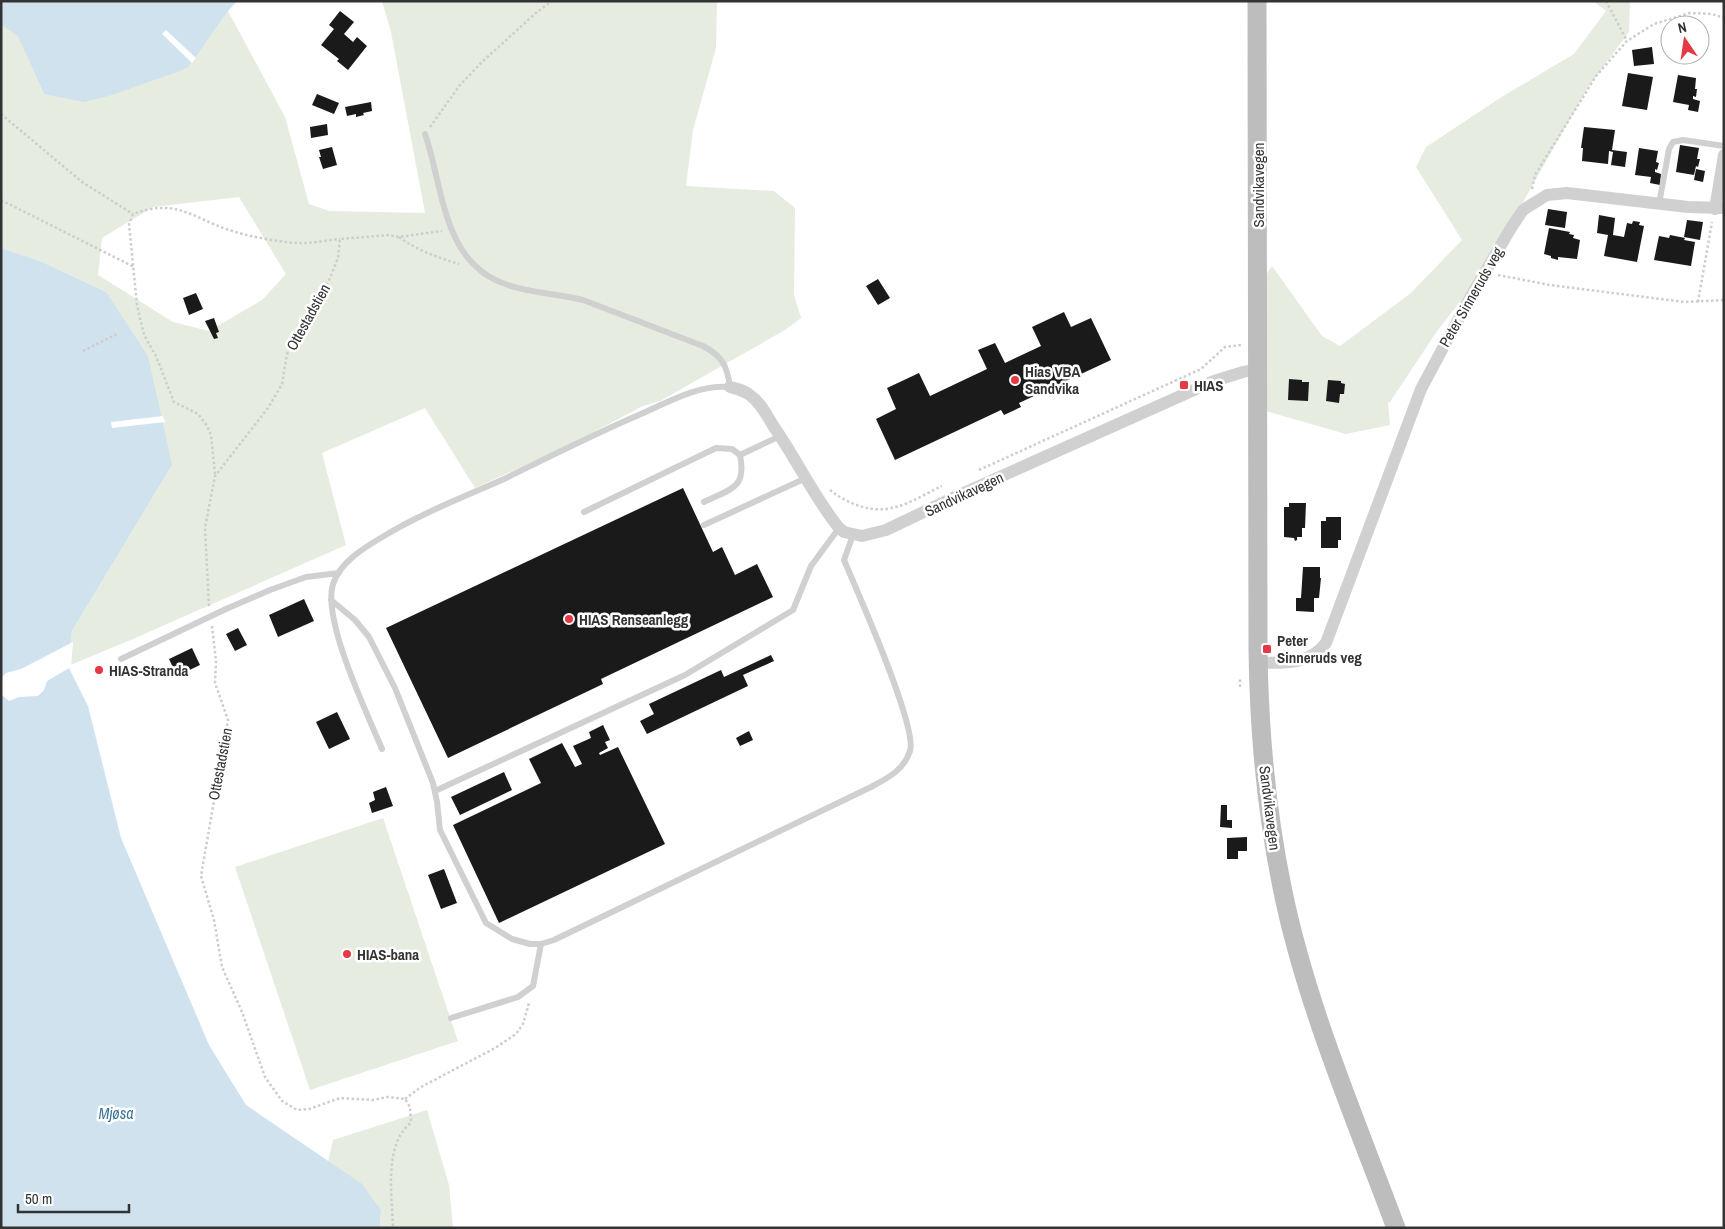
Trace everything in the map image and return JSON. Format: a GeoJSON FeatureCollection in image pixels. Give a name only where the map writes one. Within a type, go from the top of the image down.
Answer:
{"type":"FeatureCollection","features":[{"type":"Feature","properties":{"kind":"main road","name":"Sandvikavegen"},"geometry":{"type":"LineString","coordinates":[[1257,1],[1259,663],[1262,743],[1273,836],[1284,896],[1306,979],[1328,1046],[1396,1228]]}},
{"type":"Feature","properties":{"kind":"street"},"geometry":{"type":"LineString","coordinates":[[1720,209],[1724,154]]}},
{"type":"Feature","properties":{"kind":"street","name":"Peter Sinneruds veg"},"geometry":{"type":"LineString","coordinates":[[1259,663],[1306,660],[1326,643],[1421,389],[1435,360],[1487,272],[1510,228],[1523,210],[1547,195],[1567,193],[1720,209]]}},
{"type":"Feature","properties":{"kind":"street","name":"Sandvikavegen"},"geometry":{"type":"LineString","coordinates":[[853,535],[862,536],[886,530],[955,497],[1214,381],[1258,369]]}},
{"type":"Feature","properties":{"kind":"street"},"geometry":{"type":"LineString","coordinates":[[730,387],[742,390],[755,399],[832,519],[844,532],[853,535]]}},
{"type":"Feature","properties":{"kind":"lane"},"geometry":{"type":"LineString","coordinates":[[382,749],[344,656],[332,612],[333,585],[338,573],[347,562],[389,532],[672,400],[714,386],[730,387],[728,371],[723,362],[713,351],[703,346],[583,300],[523,290],[507,285],[493,279],[478,269],[463,252],[451,229],[425,134]]}},
{"type":"Feature","properties":{"kind":"lane"},"geometry":{"type":"LineString","coordinates":[[1659,204],[1669,149],[1673,142],[1683,140],[1724,146]]}},
{"type":"Feature","properties":{"kind":"lane"},"geometry":{"type":"LineString","coordinates":[[740,455],[780,436]]}},
{"type":"Feature","properties":{"kind":"lane"},"geometry":{"type":"LineString","coordinates":[[584,512],[716,448],[732,449],[740,455],[742,477],[736,486],[704,502]]}},
{"type":"Feature","properties":{"kind":"lane"},"geometry":{"type":"LineString","coordinates":[[704,524],[806,478]]}},
{"type":"Feature","properties":{"kind":"lane"},"geometry":{"type":"LineString","coordinates":[[435,790],[685,675],[793,610],[811,566],[839,528]]}},
{"type":"Feature","properties":{"kind":"lane"},"geometry":{"type":"LineString","coordinates":[[331,600],[355,620],[377,650],[414,734],[435,790],[440,830],[486,923],[512,939],[530,944],[541,944],[562,936],[872,787],[890,777],[903,766],[910,750],[909,730],[886,662],[844,560],[853,535]]}},
{"type":"Feature","properties":{"kind":"lane"},"geometry":{"type":"LineString","coordinates":[[121,659],[210,616],[306,577],[338,573]]}},
{"type":"Feature","properties":{"kind":"lane"},"geometry":{"type":"LineString","coordinates":[[451,1018],[518,997],[533,986],[541,944]]}},
{"type":"Feature","properties":{"kind":"path"},"geometry":{"type":"LineString","coordinates":[[425,134],[460,85],[489,56],[552,1]]}},
{"type":"Feature","properties":{"kind":"path"},"geometry":{"type":"LineString","coordinates":[[1606,1],[1627,41]]}},
{"type":"Feature","properties":{"kind":"path"},"geometry":{"type":"LineString","coordinates":[[1529,205],[1536,175],[1596,76],[1627,41],[1654,24],[1690,13],[1712,14],[1724,18]]}},
{"type":"Feature","properties":{"kind":"path"},"geometry":{"type":"LineString","coordinates":[[1,114],[82,182],[133,214],[167,207],[187,211],[229,230],[298,244],[389,235],[399,237],[451,229]]}},
{"type":"Feature","properties":{"kind":"path"},"geometry":{"type":"LineString","coordinates":[[1,200],[134,268]]}},
{"type":"Feature","properties":{"kind":"path"},"geometry":{"type":"LineString","coordinates":[[1698,302],[1712,221],[1720,209]]}},
{"type":"Feature","properties":{"kind":"path"},"geometry":{"type":"LineString","coordinates":[[133,214],[129,224],[137,304],[144,335],[156,356],[174,402],[198,414],[206,424],[211,435],[215,476]]}},
{"type":"Feature","properties":{"kind":"path"},"geometry":{"type":"LineString","coordinates":[[399,237],[410,246],[429,255],[478,269]]}},
{"type":"Feature","properties":{"kind":"path","name":"Ottestadstien"},"geometry":{"type":"LineString","coordinates":[[340,239],[338,258],[330,278],[303,329],[287,354],[282,384],[268,408],[215,476],[205,528],[207,592],[216,661],[216,683],[228,720],[201,876],[214,920],[222,967],[242,1012],[265,1077],[282,1101],[297,1110],[308,1109],[340,1098],[372,1100],[388,1098],[405,1099]]}},
{"type":"Feature","properties":{"kind":"path"},"geometry":{"type":"LineString","coordinates":[[1487,272],[1550,285],[1684,302],[1724,300]]}},
{"type":"Feature","properties":{"kind":"path"},"geometry":{"type":"LineString","coordinates":[[83,351],[118,334]]}},
{"type":"Feature","properties":{"kind":"path"},"geometry":{"type":"LineString","coordinates":[[974,472],[1201,368],[1225,347],[1242,344]]}},
{"type":"Feature","properties":{"kind":"path"},"geometry":{"type":"LineString","coordinates":[[823,484],[856,506],[876,509],[895,508],[947,484]]}},
{"type":"Feature","properties":{"kind":"path"},"geometry":{"type":"LineString","coordinates":[[393,1228],[391,1173],[395,1147],[401,1134],[411,1122],[410,1107],[405,1099],[421,1087],[495,1048],[516,1034],[523,1024],[533,986]]}},
{"type":"Feature","properties":{"kind":"shaded area"},"geometry":{"type":"Polygon","coordinates":[[[382,1],[717,1],[716,48],[693,130],[686,186],[774,191],[795,208],[794,295],[801,318],[785,330],[660,401],[643,406],[565,447],[475,488],[425,408],[322,453],[346,545],[68,666],[72,631],[172,465],[106,292],[40,261],[1,248],[1,25],[18,35],[44,94],[188,68],[228,11],[285,117],[309,204],[329,211],[425,213],[391,32],[382,1]],[[239,197],[153,207],[102,238],[98,275],[173,322],[209,331],[262,300],[286,274],[239,197]]]}},
{"type":"Feature","properties":{"kind":"shaded area"},"geometry":{"type":"Polygon","coordinates":[[[1593,1],[1630,1],[1629,32],[1587,89],[1514,218],[1492,262],[1437,331],[1388,403],[1390,425],[1346,434],[1266,411],[1259,285],[1272,266],[1322,336],[1340,346],[1411,293],[1462,240],[1416,167],[1426,147],[1500,98],[1574,54],[1606,11],[1593,1]]]}},
{"type":"Feature","properties":{"kind":"shaded area","name":"HIAS-bana"},"geometry":{"type":"Polygon","coordinates":[[[383,818],[458,1041],[310,1090],[235,867],[383,818]]]}},
{"type":"Feature","properties":{"kind":"shaded area"},"geometry":{"type":"Polygon","coordinates":[[[427,1110],[449,1185],[453,1228],[380,1228],[381,1210],[328,1162],[333,1140],[427,1110]]]}},
{"type":"Feature","properties":{"kind":"water"},"geometry":{"type":"Polygon","coordinates":[[[1,1],[237,1],[188,68],[112,95],[84,102],[44,94],[18,36],[1,25],[1,1]]]}},
{"type":"Feature","properties":{"kind":"water","name":"Mjøsa"},"geometry":{"type":"Polygon","coordinates":[[[1,248],[40,261],[106,292],[148,356],[172,465],[72,631],[68,666],[88,706],[121,838],[209,1045],[246,1105],[362,1184],[381,1210],[380,1228],[1,1228],[1,248]]]}},
{"type":"Feature","properties":{"kind":"pier"},"geometry":{"type":"Polygon","coordinates":[[[166,30],[196,58],[192,63],[162,34],[166,30]]]}},
{"type":"Feature","properties":{"kind":"pier"},"geometry":{"type":"Polygon","coordinates":[[[163,416],[165,422],[112,428],[111,422],[163,416]]]}},
{"type":"Feature","properties":{"kind":"pier"},"geometry":{"type":"Polygon","coordinates":[[[73,642],[71,667],[47,681],[44,690],[38,696],[19,697],[9,701],[2,695],[1,678],[6,673],[21,669],[73,642]]]}},
{"type":"Feature","properties":{"kind":"building"},"geometry":{"type":"Polygon","coordinates":[[[340,11],[354,22],[344,34],[353,42],[357,37],[367,46],[348,70],[337,61],[339,59],[321,45],[334,29],[329,25],[340,11]]]}},
{"type":"Feature","properties":{"kind":"building"},"geometry":{"type":"Polygon","coordinates":[[[1652,47],[1654,64],[1634,66],[1632,50],[1652,47]]]}},
{"type":"Feature","properties":{"kind":"building"},"geometry":{"type":"Polygon","coordinates":[[[1628,73],[1653,77],[1647,110],[1622,106],[1628,73]]]}},
{"type":"Feature","properties":{"kind":"building"},"geometry":{"type":"Polygon","coordinates":[[[1678,75],[1696,78],[1696,97],[1693,96],[1693,99],[1700,101],[1698,112],[1688,110],[1689,105],[1673,102],[1678,75]]]}},
{"type":"Feature","properties":{"kind":"building"},"geometry":{"type":"Polygon","coordinates":[[[317,94],[339,103],[334,114],[312,105],[317,94]]]}},
{"type":"Feature","properties":{"kind":"building"},"geometry":{"type":"Polygon","coordinates":[[[371,102],[372,111],[356,117],[356,114],[347,116],[345,107],[371,102]]]}},
{"type":"Feature","properties":{"kind":"building"},"geometry":{"type":"Polygon","coordinates":[[[327,124],[328,135],[311,138],[310,127],[327,124]]]}},
{"type":"Feature","properties":{"kind":"building"},"geometry":{"type":"Polygon","coordinates":[[[1584,127],[1615,130],[1612,150],[1627,152],[1625,167],[1611,165],[1613,152],[1609,151],[1608,164],[1582,161],[1583,148],[1581,148],[1584,127]]]}},
{"type":"Feature","properties":{"kind":"building"},"geometry":{"type":"Polygon","coordinates":[[[1680,145],[1699,148],[1697,159],[1700,159],[1694,175],[1676,172],[1680,145]]]}},
{"type":"Feature","properties":{"kind":"building"},"geometry":{"type":"Polygon","coordinates":[[[332,147],[337,165],[323,169],[319,150],[332,147]]]}},
{"type":"Feature","properties":{"kind":"building"},"geometry":{"type":"Polygon","coordinates":[[[1639,148],[1658,151],[1656,162],[1659,163],[1655,172],[1661,174],[1660,185],[1650,183],[1651,177],[1635,175],[1639,148]]]}},
{"type":"Feature","properties":{"kind":"building"},"geometry":{"type":"Polygon","coordinates":[[[1696,169],[1705,171],[1703,182],[1694,180],[1696,169]]]}},
{"type":"Feature","properties":{"kind":"building"},"geometry":{"type":"Polygon","coordinates":[[[1548,209],[1567,212],[1565,228],[1545,225],[1548,209]]]}},
{"type":"Feature","properties":{"kind":"building"},"geometry":{"type":"Polygon","coordinates":[[[1599,215],[1615,218],[1613,235],[1624,237],[1627,223],[1632,224],[1633,221],[1640,222],[1639,225],[1644,226],[1637,262],[1604,256],[1608,235],[1597,233],[1599,215]]]}},
{"type":"Feature","properties":{"kind":"building"},"geometry":{"type":"Polygon","coordinates":[[[1687,220],[1703,222],[1700,240],[1684,237],[1687,220]]]}},
{"type":"Feature","properties":{"kind":"building"},"geometry":{"type":"Polygon","coordinates":[[[1549,228],[1570,232],[1569,234],[1574,235],[1573,238],[1580,240],[1577,259],[1558,257],[1558,260],[1544,254],[1549,228]]]}},
{"type":"Feature","properties":{"kind":"building"},"geometry":{"type":"Polygon","coordinates":[[[1670,235],[1695,242],[1691,266],[1654,260],[1659,236],[1669,238],[1670,235]]]}},
{"type":"Feature","properties":{"kind":"building"},"geometry":{"type":"Polygon","coordinates":[[[878,279],[890,298],[878,305],[866,286],[878,279]]]}},
{"type":"Feature","properties":{"kind":"building"},"geometry":{"type":"Polygon","coordinates":[[[196,293],[203,309],[189,315],[183,298],[196,293]]]}},
{"type":"Feature","properties":{"kind":"building","name":"Hias VBA Sandvika"},"geometry":{"type":"Polygon","coordinates":[[[1064,312],[1071,327],[1091,318],[1111,360],[1019,403],[1021,407],[1004,415],[1001,410],[895,460],[876,419],[896,409],[887,388],[919,373],[930,396],[987,369],[978,350],[995,343],[1005,363],[1041,346],[1032,327],[1064,312]]]}},
{"type":"Feature","properties":{"kind":"building"},"geometry":{"type":"Polygon","coordinates":[[[214,318],[219,332],[216,333],[218,338],[214,339],[205,321],[214,318]]]}},
{"type":"Feature","properties":{"kind":"building"},"geometry":{"type":"Polygon","coordinates":[[[1289,379],[1309,382],[1308,401],[1288,400],[1289,379]]]}},
{"type":"Feature","properties":{"kind":"building"},"geometry":{"type":"Polygon","coordinates":[[[1328,380],[1341,381],[1341,383],[1345,384],[1344,394],[1340,394],[1339,403],[1326,401],[1328,380]]]}},
{"type":"Feature","properties":{"kind":"building","name":"HIAS Renseanlegg"},"geometry":{"type":"Polygon","coordinates":[[[683,488],[713,552],[722,547],[735,575],[757,564],[773,597],[601,679],[603,684],[448,758],[386,628],[683,488]]]}},
{"type":"Feature","properties":{"kind":"building"},"geometry":{"type":"Polygon","coordinates":[[[1289,503],[1306,503],[1305,528],[1302,528],[1302,537],[1297,537],[1295,541],[1294,538],[1284,537],[1284,507],[1289,507],[1289,503]]]}},
{"type":"Feature","properties":{"kind":"building"},"geometry":{"type":"Polygon","coordinates":[[[1326,517],[1341,517],[1341,540],[1338,540],[1338,548],[1321,548],[1321,521],[1326,521],[1326,517]]]}},
{"type":"Feature","properties":{"kind":"building"},"geometry":{"type":"Polygon","coordinates":[[[1303,567],[1320,567],[1319,598],[1314,598],[1314,612],[1296,611],[1296,598],[1301,598],[1303,567]]]}},
{"type":"Feature","properties":{"kind":"building"},"geometry":{"type":"Polygon","coordinates":[[[304,599],[314,621],[278,637],[269,615],[304,599]]]}},
{"type":"Feature","properties":{"kind":"building"},"geometry":{"type":"Polygon","coordinates":[[[238,628],[247,645],[235,651],[226,634],[238,628]]]}},
{"type":"Feature","properties":{"kind":"building"},"geometry":{"type":"Polygon","coordinates":[[[192,648],[200,665],[177,676],[169,659],[192,648]]]}},
{"type":"Feature","properties":{"kind":"building"},"geometry":{"type":"Polygon","coordinates":[[[771,655],[774,661],[743,675],[748,686],[647,734],[640,721],[654,714],[649,704],[721,670],[724,677],[771,655]]]}},
{"type":"Feature","properties":{"kind":"building"},"geometry":{"type":"Polygon","coordinates":[[[337,712],[350,739],[329,749],[316,722],[337,712]]]}},
{"type":"Feature","properties":{"kind":"building"},"geometry":{"type":"Polygon","coordinates":[[[603,725],[610,740],[605,742],[608,748],[599,753],[600,755],[618,747],[665,844],[499,923],[453,825],[541,783],[529,759],[562,743],[575,767],[582,764],[573,746],[591,738],[589,732],[603,725]]]}},
{"type":"Feature","properties":{"kind":"building"},"geometry":{"type":"Polygon","coordinates":[[[749,731],[753,740],[740,746],[736,738],[749,731]]]}},
{"type":"Feature","properties":{"kind":"building"},"geometry":{"type":"Polygon","coordinates":[[[504,772],[512,790],[460,815],[451,797],[504,772]]]}},
{"type":"Feature","properties":{"kind":"building"},"geometry":{"type":"Polygon","coordinates":[[[386,787],[393,806],[372,813],[369,803],[375,800],[373,792],[386,787]]]}},
{"type":"Feature","properties":{"kind":"building"},"geometry":{"type":"Polygon","coordinates":[[[1221,805],[1227,805],[1227,820],[1232,820],[1232,828],[1220,827],[1221,805]]]}},
{"type":"Feature","properties":{"kind":"building"},"geometry":{"type":"Polygon","coordinates":[[[1247,837],[1247,851],[1238,851],[1238,859],[1227,859],[1227,838],[1247,837]]]}},
{"type":"Feature","properties":{"kind":"building"},"geometry":{"type":"Polygon","coordinates":[[[444,869],[457,903],[441,909],[428,875],[444,869]]]}},
{"type":"Feature","properties":{"kind":"place","name":"Hias VBA Sandvika"},"geometry":{"type":"Point","coordinates":[1015,380]}},
{"type":"Feature","properties":{"kind":"place","name":"HIAS"},"geometry":{"type":"Point","coordinates":[1184,385]}},
{"type":"Feature","properties":{"kind":"place","name":"HIAS Renseanlegg"},"geometry":{"type":"Point","coordinates":[569,619]}},
{"type":"Feature","properties":{"kind":"place","name":"Peter Sinneruds veg"},"geometry":{"type":"Point","coordinates":[1267,649]}},
{"type":"Feature","properties":{"kind":"place","name":"HIAS-Stranda"},"geometry":{"type":"Point","coordinates":[99,670]}},
{"type":"Feature","properties":{"kind":"place","name":"HIAS-bana"},"geometry":{"type":"Point","coordinates":[347,954]}}]}
